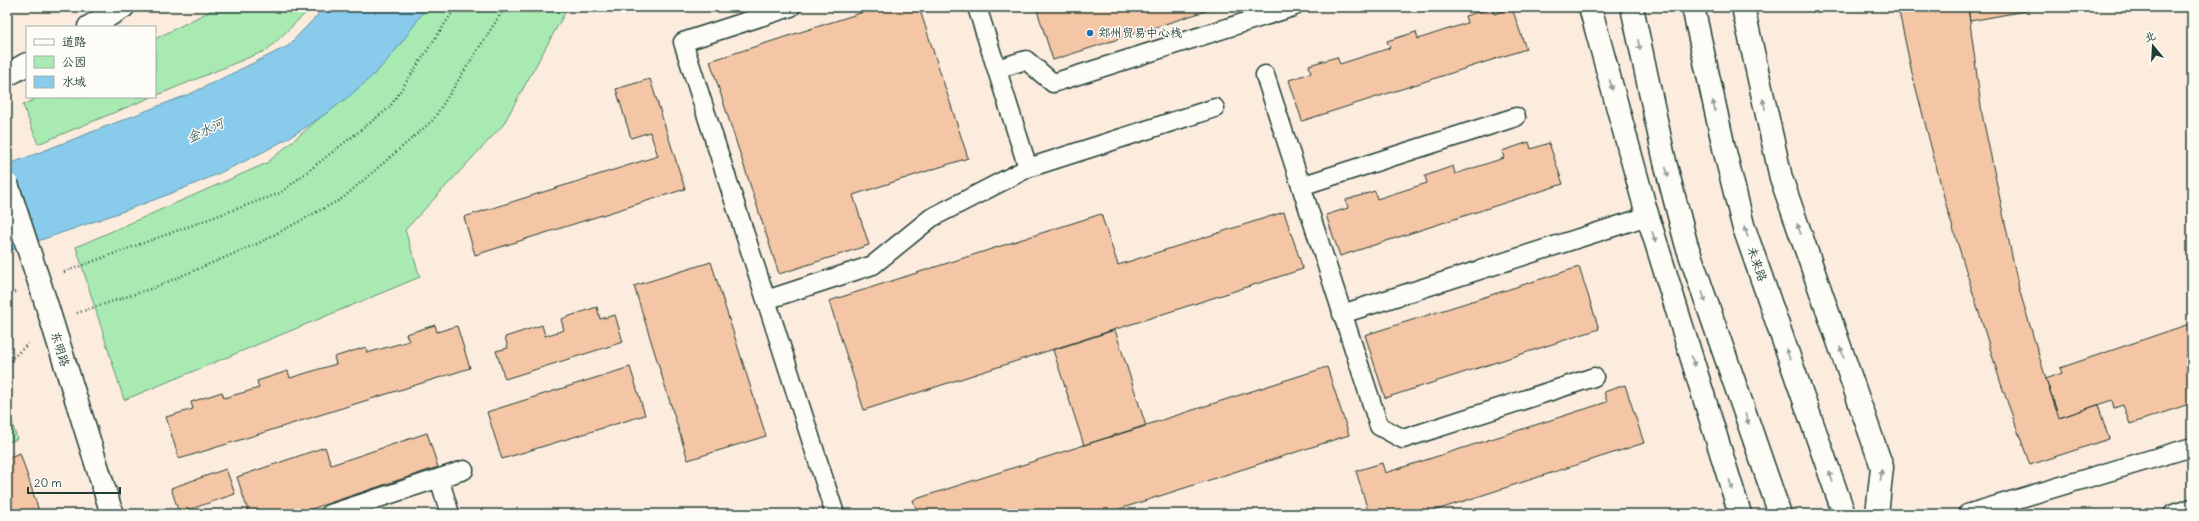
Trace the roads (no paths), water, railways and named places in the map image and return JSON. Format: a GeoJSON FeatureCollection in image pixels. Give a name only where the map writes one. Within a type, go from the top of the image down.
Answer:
{"type":"FeatureCollection","features":[{"type":"Feature","properties":{"kind":"main road"},"geometry":{"type":"LineString","coordinates":[[91,26],[123,7]]}},
{"type":"Feature","properties":{"kind":"main road"},"geometry":{"type":"LineString","coordinates":[[1590,7],[1648,216],[1740,514]]}},
{"type":"Feature","properties":{"kind":"main road"},"geometry":{"type":"LineString","coordinates":[[1632,7],[1665,162],[1686,243],[1780,514]]}},
{"type":"Feature","properties":{"kind":"main road","name":"未来路"},"geometry":{"type":"LineString","coordinates":[[1693,7],[1724,148],[1744,225],[1844,514]]}},
{"type":"Feature","properties":{"kind":"main road"},"geometry":{"type":"LineString","coordinates":[[1743,7],[1781,178],[1882,467],[1877,514]]}},
{"type":"Feature","properties":{"kind":"main road"},"geometry":{"type":"LineString","coordinates":[[7,76],[26,65]]}},
{"type":"Feature","properties":{"kind":"main road","name":"东明路"},"geometry":{"type":"LineString","coordinates":[[7,184],[112,514]]}},
{"type":"Feature","properties":{"kind":"lane"},"geometry":{"type":"LineString","coordinates":[[791,7],[684,42],[835,514]]}},
{"type":"Feature","properties":{"kind":"lane"},"geometry":{"type":"LineString","coordinates":[[977,7],[1028,168]]}},
{"type":"Feature","properties":{"kind":"lane"},"geometry":{"type":"LineString","coordinates":[[997,69],[1026,60],[1053,84],[1293,7]]}},
{"type":"Feature","properties":{"kind":"lane"},"geometry":{"type":"LineString","coordinates":[[1265,75],[1378,426],[1403,439],[1594,377]]}},
{"type":"Feature","properties":{"kind":"lane"},"geometry":{"type":"LineString","coordinates":[[766,300],[873,266],[931,218],[1028,168],[1215,108]]}},
{"type":"Feature","properties":{"kind":"lane"},"geometry":{"type":"LineString","coordinates":[[1301,186],[1516,117]]}},
{"type":"Feature","properties":{"kind":"lane"},"geometry":{"type":"LineString","coordinates":[[1342,314],[1648,216]]}},
{"type":"Feature","properties":{"kind":"lane"},"geometry":{"type":"LineString","coordinates":[[1968,514],[2002,508],[2192,447]]}},
{"type":"Feature","properties":{"kind":"lane"},"geometry":{"type":"LineString","coordinates":[[330,514],[464,470]]}},
{"type":"Feature","properties":{"kind":"lane"},"geometry":{"type":"LineString","coordinates":[[439,478],[450,514]]}},
{"type":"Feature","properties":{"kind":"lane"},"geometry":{"type":"LineString","coordinates":[[2173,514],[2192,508]]}},
{"type":"Feature","properties":{"kind":"water","name":"金水河"},"geometry":{"type":"Polygon","coordinates":[[[325,7],[427,7],[384,64],[368,80],[330,111],[288,138],[243,162],[197,183],[149,202],[7,252],[7,165],[192,93],[288,46],[325,7]]]}},
{"type":"Feature","properties":{"kind":"place","name":"郑州贸易中心栈"},"geometry":{"type":"Point","coordinates":[1090,33]}}]}
